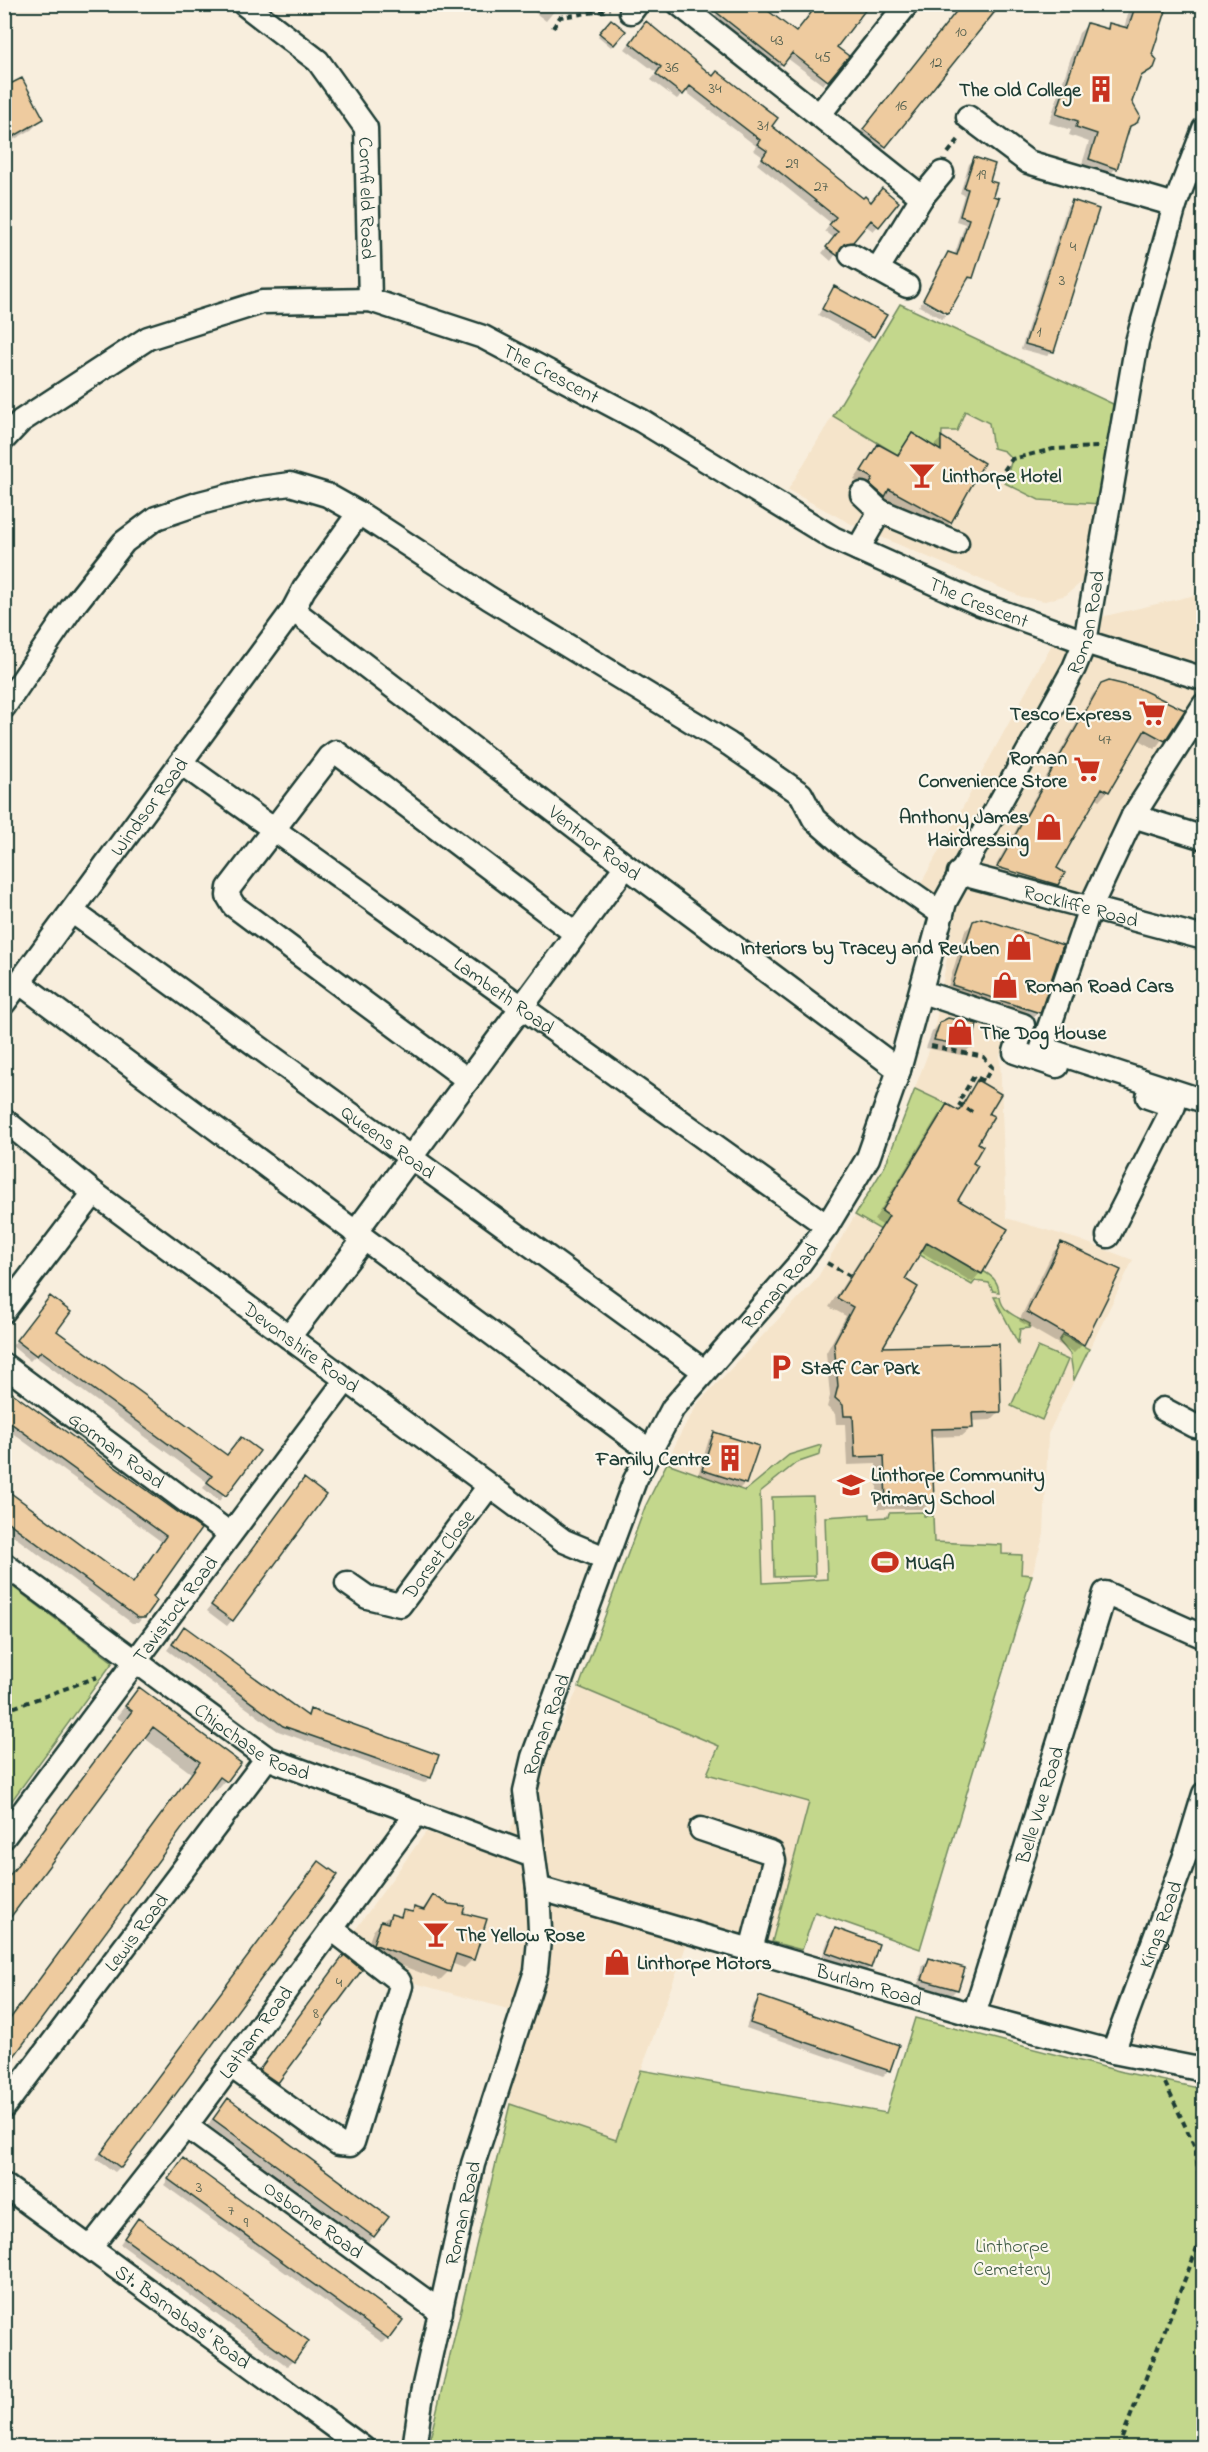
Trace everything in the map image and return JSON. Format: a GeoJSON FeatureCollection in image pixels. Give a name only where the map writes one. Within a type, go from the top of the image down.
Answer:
{"type":"FeatureCollection","features":[{"type":"Feature","properties":{"kind":"street","name":"Cornfield Road"},"geometry":{"type":"LineString","coordinates":[[244,4],[318,61],[366,128],[370,300]]}},
{"type":"Feature","properties":{"kind":"street"},"geometry":{"type":"LineString","coordinates":[[679,4],[922,198]]}},
{"type":"Feature","properties":{"kind":"street"},"geometry":{"type":"LineString","coordinates":[[819,115],[907,4]]}},
{"type":"Feature","properties":{"kind":"street"},"geometry":{"type":"LineString","coordinates":[[971,119],[1028,162],[1175,205]]}},
{"type":"Feature","properties":{"kind":"street","name":"Roman Road"},"geometry":{"type":"LineString","coordinates":[[414,2448],[422,2394],[473,2164],[536,1971],[540,1930],[538,1888],[525,1791],[533,1757],[635,1480],[673,1408],[800,1263],[827,1226],[868,1158],[899,1070],[942,914],[959,873],[1074,668],[1085,642],[1137,342],[1175,205],[1203,129]]}},
{"type":"Feature","properties":{"kind":"street"},"geometry":{"type":"LineString","coordinates":[[877,270],[922,198],[942,173]]}},
{"type":"Feature","properties":{"kind":"street"},"geometry":{"type":"LineString","coordinates":[[851,255],[907,286]]}},
{"type":"Feature","properties":{"kind":"street","name":"The Crescent"},"geometry":{"type":"LineString","coordinates":[[4,439],[21,421],[148,338],[262,302],[370,300],[483,337],[642,422],[833,538],[980,604],[1085,642],[1203,679]]}},
{"type":"Feature","properties":{"kind":"street"},"geometry":{"type":"LineString","coordinates":[[4,707],[71,609],[124,542],[156,518],[254,489],[290,484],[327,495],[359,513],[489,598],[729,744],[801,794],[814,819],[846,847],[942,914]]}},
{"type":"Feature","properties":{"kind":"street"},"geometry":{"type":"LineString","coordinates":[[862,494],[880,511],[957,543]]}},
{"type":"Feature","properties":{"kind":"street"},"geometry":{"type":"LineString","coordinates":[[858,549],[880,511]]}},
{"type":"Feature","properties":{"kind":"street","name":"Windsor Road"},"geometry":{"type":"LineString","coordinates":[[4,1003],[293,610],[304,589],[359,513]]}},
{"type":"Feature","properties":{"kind":"street","name":"Ventnor Road"},"geometry":{"type":"LineString","coordinates":[[293,610],[626,866],[899,1070]]}},
{"type":"Feature","properties":{"kind":"street"},"geometry":{"type":"LineString","coordinates":[[1203,705],[1133,816],[1090,908],[1042,1048],[1203,1101]]}},
{"type":"Feature","properties":{"kind":"street"},"geometry":{"type":"LineString","coordinates":[[468,1080],[234,906],[228,896],[229,888],[329,757],[336,752],[575,933]]}},
{"type":"Feature","properties":{"kind":"street","name":"Lambeth Road"},"geometry":{"type":"LineString","coordinates":[[181,763],[827,1226]]}},
{"type":"Feature","properties":{"kind":"street"},"geometry":{"type":"LineString","coordinates":[[1133,816],[1203,837]]}},
{"type":"Feature","properties":{"kind":"street"},"geometry":{"type":"LineString","coordinates":[[289,1337],[468,1080],[626,866]]}},
{"type":"Feature","properties":{"kind":"street","name":"Rockliffe Road"},"geometry":{"type":"LineString","coordinates":[[959,873],[1203,938]]}},
{"type":"Feature","properties":{"kind":"street","name":"Queens Road"},"geometry":{"type":"LineString","coordinates":[[73,912],[704,1371]]}},
{"type":"Feature","properties":{"kind":"street"},"geometry":{"type":"LineString","coordinates":[[20,983],[650,1451]]}},
{"type":"Feature","properties":{"kind":"street"},"geometry":{"type":"LineString","coordinates":[[922,992],[1023,1024],[1015,1052],[1174,1106],[1108,1236]]}},
{"type":"Feature","properties":{"kind":"street","name":"Devonshire Road"},"geometry":{"type":"LineString","coordinates":[[4,1120],[94,1192],[564,1541],[605,1558]]}},
{"type":"Feature","properties":{"kind":"street"},"geometry":{"type":"LineString","coordinates":[[4,1311],[94,1192]]}},
{"type":"Feature","properties":{"kind":"street","name":"Gorman Road"},"geometry":{"type":"LineString","coordinates":[[4,1365],[230,1534]]}},
{"type":"Feature","properties":{"kind":"street","name":"Tavistock Road"},"geometry":{"type":"LineString","coordinates":[[4,1837],[346,1380]]}},
{"type":"Feature","properties":{"kind":"street"},"geometry":{"type":"LineString","coordinates":[[1163,1409],[1195,1426],[1203,1427]]}},
{"type":"Feature","properties":{"kind":"street","name":"Dorset Close"},"geometry":{"type":"LineString","coordinates":[[347,1583],[367,1597],[400,1605],[489,1486]]}},
{"type":"Feature","properties":{"kind":"street","name":"Chipchase Road"},"geometry":{"type":"LineString","coordinates":[[4,1564],[135,1663],[267,1758],[533,1856]]}},
{"type":"Feature","properties":{"kind":"street","name":"Belle Vue Road"},"geometry":{"type":"LineString","coordinates":[[974,2015],[1105,1593],[1203,1637]]}},
{"type":"Feature","properties":{"kind":"street","name":"Lewis Road"},"geometry":{"type":"LineString","coordinates":[[4,2107],[267,1758]]}},
{"type":"Feature","properties":{"kind":"street","name":"Kings Road"},"geometry":{"type":"LineString","coordinates":[[1113,2052],[1186,1853],[1203,1794]]}},
{"type":"Feature","properties":{"kind":"street","name":"Latham Road"},"geometry":{"type":"LineString","coordinates":[[90,2248],[186,2126],[417,1814]]}},
{"type":"Feature","properties":{"kind":"street"},"geometry":{"type":"LineString","coordinates":[[701,1829],[772,1853],[774,1861],[751,1950]]}},
{"type":"Feature","properties":{"kind":"street","name":"Burlam Road"},"geometry":{"type":"LineString","coordinates":[[538,1888],[974,2015],[1113,2052],[1203,2070]]}},
{"type":"Feature","properties":{"kind":"street"},"geometry":{"type":"LineString","coordinates":[[231,2066],[339,2144],[350,2145],[353,2142],[401,1986],[399,1981],[332,1929]]}},
{"type":"Feature","properties":{"kind":"street","name":"Osborne Road"},"geometry":{"type":"LineString","coordinates":[[186,2126],[441,2312]]}},
{"type":"Feature","properties":{"kind":"street","name":"St. Barnabas' Road"},"geometry":{"type":"LineString","coordinates":[[4,2185],[363,2448]]}},
{"type":"Feature","properties":{"kind":"path"},"geometry":{"type":"LineString","coordinates":[[553,28],[560,17],[634,8]]}},
{"type":"Feature","properties":{"kind":"path"},"geometry":{"type":"LineString","coordinates":[[942,173],[936,168],[971,119]]}},
{"type":"Feature","properties":{"kind":"path"},"geometry":{"type":"LineString","coordinates":[[998,479],[1012,459],[1053,449],[1107,446]]}},
{"type":"Feature","properties":{"kind":"path"},"geometry":{"type":"LineString","coordinates":[[931,1046],[984,1057],[992,1067],[984,1081],[974,1076],[958,1103],[972,1112]]}},
{"type":"Feature","properties":{"kind":"path"},"geometry":{"type":"LineString","coordinates":[[826,1262],[850,1276]]}},
{"type":"Feature","properties":{"kind":"path"},"geometry":{"type":"LineString","coordinates":[[4,1711],[102,1675]]}},
{"type":"Feature","properties":{"kind":"path"},"geometry":{"type":"LineString","coordinates":[[1154,2060],[1195,2147],[1203,2216]]}},
{"type":"Feature","properties":{"kind":"path"},"geometry":{"type":"LineString","coordinates":[[1118,2448],[1203,2231]]}},
{"type":"Feature","properties":{"kind":"shaded area"},"geometry":{"type":"Polygon","coordinates":[[[900,304],[1113,404],[1089,572],[1083,581],[1066,595],[1045,601],[1022,597],[855,526],[788,490],[900,304]]]}},
{"type":"Feature","properties":{"kind":"shaded area"},"geometry":{"type":"Polygon","coordinates":[[[1203,595],[1203,717],[1000,1055],[1006,1218],[1077,1239],[1133,1260],[1048,1434],[1044,1534],[920,1949],[815,1912],[802,1950],[772,1942],[686,1946],[616,2140],[510,2104],[511,2010],[404,1980],[345,1944],[426,1832],[499,1853],[579,1687],[645,1507],[683,1429],[699,1402],[816,1280],[885,1166],[932,1043],[954,918],[912,900],[1062,626],[1203,595]]]}},
{"type":"Feature","properties":{"kind":"green space"},"geometry":{"type":"Polygon","coordinates":[[[900,304],[1113,404],[1100,504],[1039,500],[1005,483],[1012,459],[1004,451],[993,448],[989,423],[965,411],[957,431],[942,431],[941,451],[912,433],[898,455],[833,416],[900,304]]]}},
{"type":"Feature","properties":{"kind":"green space"},"geometry":{"type":"Polygon","coordinates":[[[915,1089],[947,1104],[882,1211],[889,1216],[881,1230],[855,1215],[885,1166],[915,1089]]]}},
{"type":"Feature","properties":{"kind":"green space"},"geometry":{"type":"Polygon","coordinates":[[[929,1239],[942,1251],[981,1274],[983,1271],[989,1275],[996,1282],[999,1292],[993,1291],[989,1283],[975,1281],[972,1285],[920,1255],[929,1239]]]}},
{"type":"Feature","properties":{"kind":"green space"},"geometry":{"type":"Polygon","coordinates":[[[994,1297],[1000,1297],[1007,1311],[1030,1324],[1029,1328],[1020,1329],[1018,1343],[994,1297]]]}},
{"type":"Feature","properties":{"kind":"green space"},"geometry":{"type":"Polygon","coordinates":[[[1063,1335],[1089,1349],[1074,1380],[1070,1354],[1059,1341],[1063,1335]]]}},
{"type":"Feature","properties":{"kind":"green space"},"geometry":{"type":"Polygon","coordinates":[[[1038,1347],[1068,1360],[1042,1420],[1011,1406],[1038,1347]]]}},
{"type":"Feature","properties":{"kind":"green space"},"geometry":{"type":"Polygon","coordinates":[[[821,1445],[820,1455],[796,1463],[760,1492],[763,1583],[827,1579],[825,1517],[870,1514],[870,1518],[888,1517],[889,1513],[924,1512],[924,1516],[933,1516],[934,1542],[1002,1545],[1002,1554],[1022,1555],[1021,1574],[1032,1575],[920,1949],[815,1912],[802,1950],[772,1942],[809,1802],[707,1774],[719,1746],[579,1687],[645,1507],[667,1463],[745,1491],[789,1455],[821,1445]]]}},
{"type":"Feature","properties":{"kind":"green space"},"geometry":{"type":"Polygon","coordinates":[[[813,1496],[815,1576],[774,1577],[772,1497],[813,1496]]]}},
{"type":"Feature","properties":{"kind":"green space"},"geometry":{"type":"Polygon","coordinates":[[[5,1581],[113,1662],[5,1810],[5,1581]]]}},
{"type":"Feature","properties":{"kind":"green space","name":"Linthorpe Cemetery"},"geometry":{"type":"Polygon","coordinates":[[[915,2018],[1123,2072],[1203,2089],[1203,2447],[428,2447],[510,2104],[616,2140],[641,2070],[886,2113],[915,2018]]]}},
{"type":"Feature","properties":{"kind":"building"},"geometry":{"type":"Polygon","coordinates":[[[706,4],[759,4],[796,32],[818,4],[870,4],[837,47],[849,56],[828,81],[792,53],[783,65],[706,4]]]}},
{"type":"Feature","properties":{"kind":"building"},"geometry":{"type":"Polygon","coordinates":[[[962,4],[1001,4],[886,147],[863,129],[962,4]]]}},
{"type":"Feature","properties":{"kind":"building","name":"The Old College"},"geometry":{"type":"Polygon","coordinates":[[[1136,4],[1148,4],[1166,11],[1152,54],[1157,60],[1154,68],[1141,76],[1132,102],[1140,116],[1137,123],[1130,126],[1117,169],[1089,159],[1097,134],[1076,127],[1078,121],[1056,114],[1087,23],[1108,29],[1109,23],[1128,28],[1136,4]]]}},
{"type":"Feature","properties":{"kind":"building"},"geometry":{"type":"Polygon","coordinates":[[[611,19],[626,31],[614,45],[599,33],[611,19]]]}},
{"type":"Feature","properties":{"kind":"building"},"geometry":{"type":"Polygon","coordinates":[[[646,21],[713,76],[717,71],[778,118],[772,126],[863,198],[865,196],[871,202],[882,188],[899,202],[879,227],[871,220],[853,242],[844,244],[838,256],[826,247],[838,232],[829,225],[836,217],[762,158],[767,151],[757,144],[760,140],[690,86],[683,95],[656,74],[661,67],[630,43],[646,21]]]}},
{"type":"Feature","properties":{"kind":"building"},"geometry":{"type":"Polygon","coordinates":[[[22,78],[44,119],[4,142],[4,87],[22,78]]]}},
{"type":"Feature","properties":{"kind":"building"},"geometry":{"type":"Polygon","coordinates":[[[974,157],[995,164],[990,181],[997,183],[993,196],[999,198],[973,278],[969,277],[948,314],[923,300],[948,252],[957,255],[969,219],[960,216],[968,189],[964,188],[974,157]]]}},
{"type":"Feature","properties":{"kind":"building"},"geometry":{"type":"Polygon","coordinates":[[[1072,200],[1099,209],[1054,352],[1025,344],[1072,200]]]}},
{"type":"Feature","properties":{"kind":"building"},"geometry":{"type":"Polygon","coordinates":[[[834,286],[887,315],[874,337],[822,309],[834,286]]]}},
{"type":"Feature","properties":{"kind":"building","name":"Linthorpe Hotel"},"geometry":{"type":"Polygon","coordinates":[[[912,433],[941,451],[941,436],[984,463],[951,523],[889,489],[885,497],[870,484],[873,478],[861,471],[878,444],[898,455],[912,433]]]}},
{"type":"Feature","properties":{"kind":"building"},"geometry":{"type":"Polygon","coordinates":[[[1109,681],[1138,688],[1185,710],[1165,741],[1145,730],[1109,792],[1102,788],[1057,868],[1065,873],[1058,885],[997,867],[1101,684],[1109,681]]]}},
{"type":"Feature","properties":{"kind":"building"},"geometry":{"type":"Polygon","coordinates":[[[981,918],[1063,945],[1040,1013],[952,985],[973,921],[981,918]]]}},
{"type":"Feature","properties":{"kind":"building","name":"The Dog House"},"geometry":{"type":"Polygon","coordinates":[[[948,1018],[977,1024],[972,1047],[934,1040],[940,1022],[948,1018]]]}},
{"type":"Feature","properties":{"kind":"building"},"geometry":{"type":"Polygon","coordinates":[[[977,1080],[1001,1094],[989,1114],[994,1116],[978,1143],[983,1146],[973,1163],[978,1166],[958,1200],[1008,1229],[982,1274],[927,1242],[905,1279],[918,1287],[883,1347],[999,1344],[1001,1412],[972,1413],[973,1428],[931,1429],[934,1501],[886,1501],[884,1456],[855,1457],[853,1416],[844,1416],[843,1405],[835,1398],[838,1386],[834,1343],[853,1307],[837,1298],[889,1216],[882,1211],[947,1104],[959,1111],[977,1080]]]}},
{"type":"Feature","properties":{"kind":"building"},"geometry":{"type":"Polygon","coordinates":[[[1061,1242],[1121,1270],[1084,1345],[1027,1312],[1061,1242]]]}},
{"type":"Feature","properties":{"kind":"building"},"geometry":{"type":"Polygon","coordinates":[[[50,1296],[71,1312],[57,1331],[227,1455],[241,1437],[260,1451],[226,1496],[207,1482],[212,1476],[41,1351],[37,1356],[16,1340],[50,1296]]]}},
{"type":"Feature","properties":{"kind":"building"},"geometry":{"type":"Polygon","coordinates":[[[4,1387],[201,1529],[153,1597],[157,1601],[145,1618],[138,1618],[4,1519],[4,1488],[133,1583],[166,1536],[4,1418],[4,1387]]]}},
{"type":"Feature","properties":{"kind":"building","name":"Family Centre"},"geometry":{"type":"Polygon","coordinates":[[[714,1432],[759,1446],[746,1484],[702,1470],[714,1432]]]}},
{"type":"Feature","properties":{"kind":"building"},"geometry":{"type":"Polygon","coordinates":[[[304,1478],[326,1495],[233,1621],[211,1605],[304,1478]]]}},
{"type":"Feature","properties":{"kind":"building"},"geometry":{"type":"Polygon","coordinates":[[[184,1626],[308,1716],[310,1709],[439,1755],[431,1778],[283,1726],[172,1644],[184,1626]]]}},
{"type":"Feature","properties":{"kind":"building"},"geometry":{"type":"Polygon","coordinates":[[[139,1687],[241,1763],[227,1782],[220,1777],[4,2070],[4,2027],[200,1762],[153,1727],[4,1926],[4,1883],[132,1711],[125,1706],[139,1687]]]}},
{"type":"Feature","properties":{"kind":"building"},"geometry":{"type":"Polygon","coordinates":[[[319,1861],[338,1875],[121,2168],[101,2153],[319,1861]]]}},
{"type":"Feature","properties":{"kind":"building"},"geometry":{"type":"Polygon","coordinates":[[[433,1895],[449,1904],[465,1906],[463,1913],[487,1919],[474,1960],[456,1954],[450,1972],[373,1944],[381,1921],[388,1923],[391,1914],[401,1917],[403,1910],[413,1912],[414,1907],[424,1910],[433,1895]]]}},
{"type":"Feature","properties":{"kind":"building"},"geometry":{"type":"Polygon","coordinates":[[[835,1928],[879,1944],[871,1968],[826,1952],[835,1928]]]}},
{"type":"Feature","properties":{"kind":"building"},"geometry":{"type":"Polygon","coordinates":[[[344,1955],[362,1970],[278,2083],[259,2070],[344,1955]]]}},
{"type":"Feature","properties":{"kind":"building"},"geometry":{"type":"Polygon","coordinates":[[[929,1958],[965,1968],[958,1990],[922,1980],[929,1958]]]}},
{"type":"Feature","properties":{"kind":"building"},"geometry":{"type":"Polygon","coordinates":[[[759,1996],[899,2045],[890,2071],[750,2023],[759,1996]]]}},
{"type":"Feature","properties":{"kind":"building"},"geometry":{"type":"Polygon","coordinates":[[[228,2098],[389,2217],[374,2237],[213,2119],[228,2098]]]}},
{"type":"Feature","properties":{"kind":"building"},"geometry":{"type":"Polygon","coordinates":[[[183,2158],[403,2320],[389,2339],[168,2179],[183,2158]]]}},
{"type":"Feature","properties":{"kind":"building"},"geometry":{"type":"Polygon","coordinates":[[[138,2218],[309,2341],[294,2362],[124,2238],[138,2218]]]}},
{"type":"Feature","properties":{"kind":"place","name":"The Old College"},"geometry":{"type":"Point","coordinates":[1101,89]}},
{"type":"Feature","properties":{"kind":"place","name":"Linthorpe Hotel"},"geometry":{"type":"Point","coordinates":[922,475]}},
{"type":"Feature","properties":{"kind":"place","name":"Tesco Express"},"geometry":{"type":"Point","coordinates":[1152,713]}},
{"type":"Feature","properties":{"kind":"place","name":"Roman Convenience Store"},"geometry":{"type":"Point","coordinates":[1087,769]}},
{"type":"Feature","properties":{"kind":"place","name":"Anthony James Hairdressing"},"geometry":{"type":"Point","coordinates":[1049,827]}},
{"type":"Feature","properties":{"kind":"place","name":"Interiors by Tracey and Reuben"},"geometry":{"type":"Point","coordinates":[1019,947]}},
{"type":"Feature","properties":{"kind":"place","name":"Roman Road Cars"},"geometry":{"type":"Point","coordinates":[1005,985]}},
{"type":"Feature","properties":{"kind":"place","name":"The Dog House"},"geometry":{"type":"Point","coordinates":[960,1032]}},
{"type":"Feature","properties":{"kind":"place","name":"Staff Car Park"},"geometry":{"type":"Point","coordinates":[781,1367]}},
{"type":"Feature","properties":{"kind":"place","name":"Family Centre"},"geometry":{"type":"Point","coordinates":[730,1458]}},
{"type":"Feature","properties":{"kind":"place","name":"Linthorpe Community Primary School"},"geometry":{"type":"Point","coordinates":[851,1485]}},
{"type":"Feature","properties":{"kind":"place","name":"MUGA"},"geometry":{"type":"Point","coordinates":[885,1562]}},
{"type":"Feature","properties":{"kind":"place","name":"The Yellow Rose"},"geometry":{"type":"Point","coordinates":[436,1934]}},
{"type":"Feature","properties":{"kind":"place","name":"Linthorpe Motors"},"geometry":{"type":"Point","coordinates":[617,1962]}}]}
